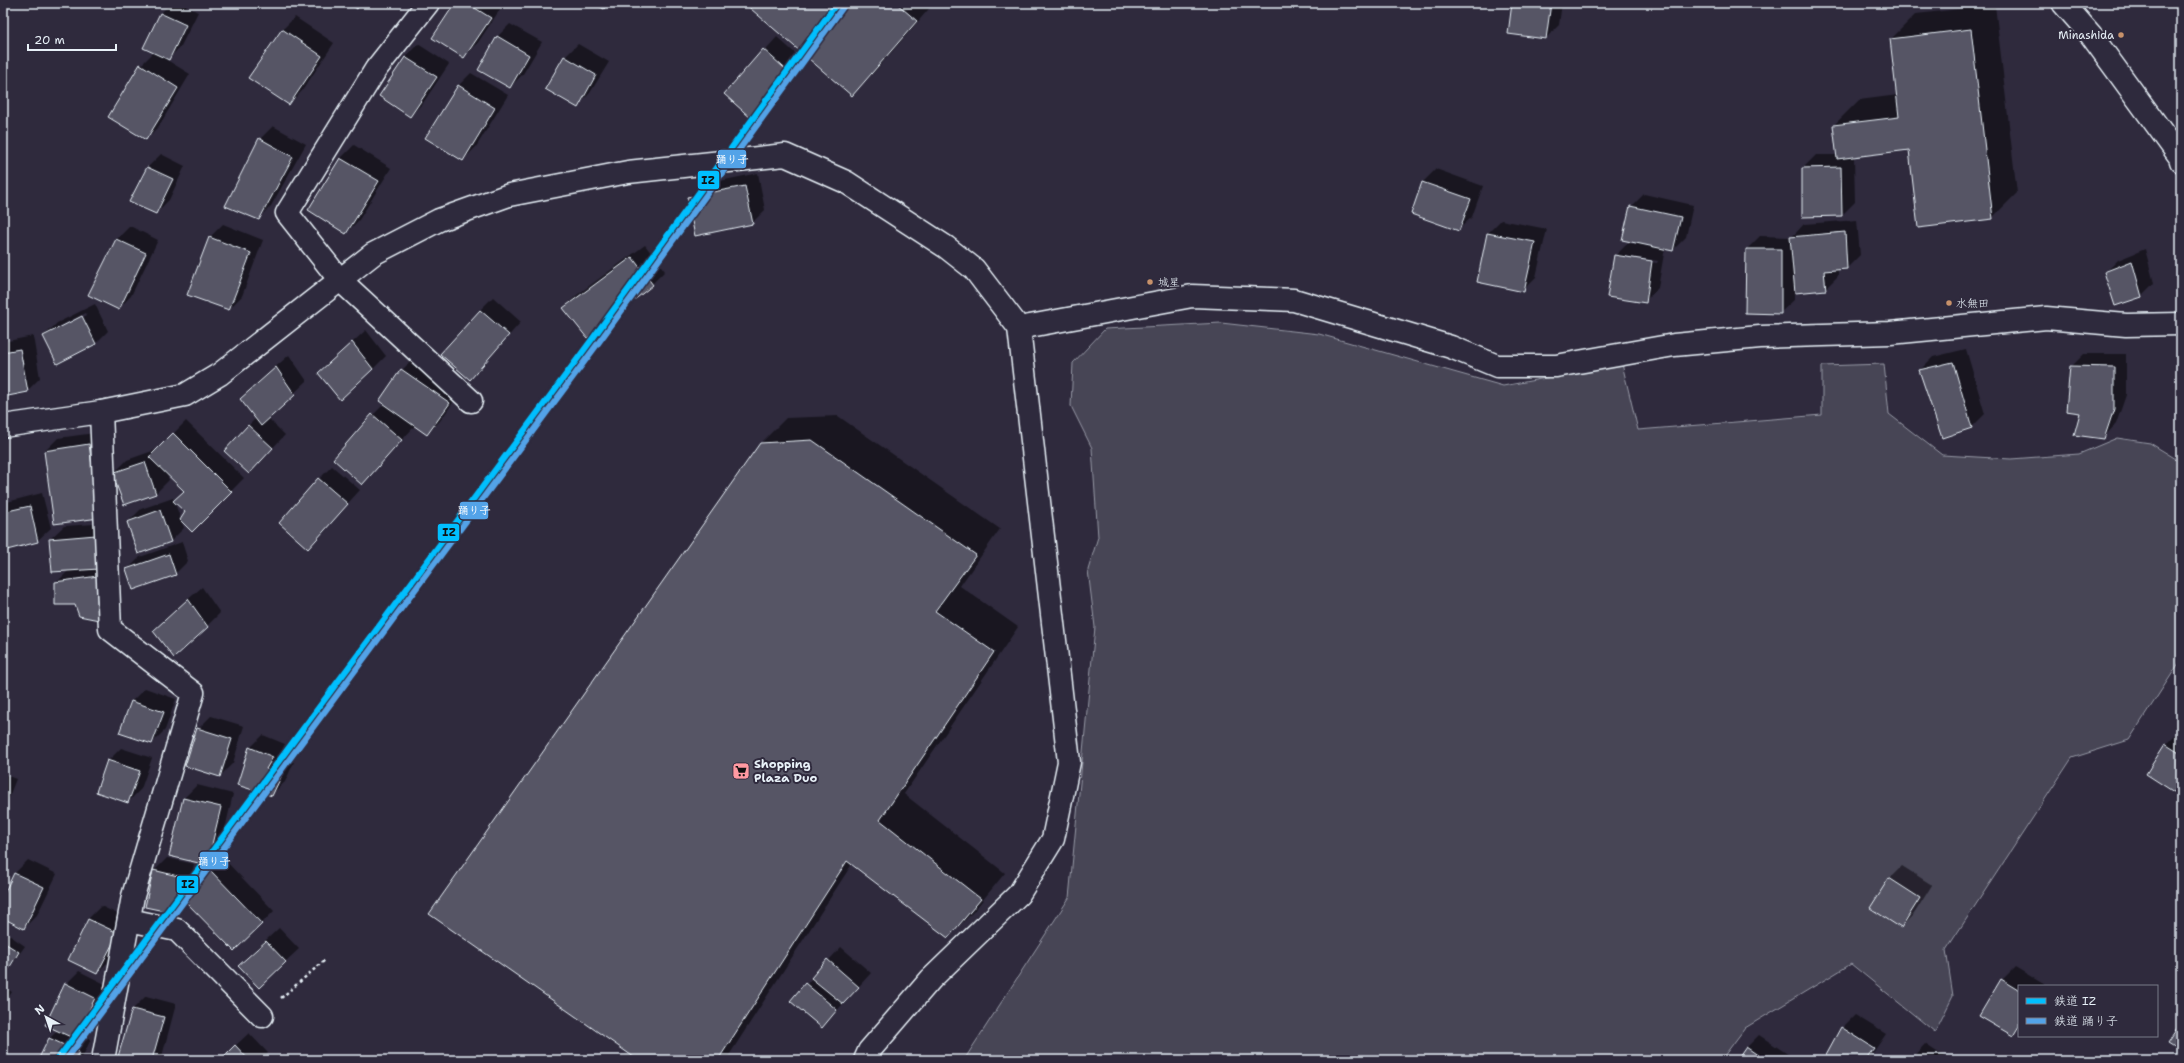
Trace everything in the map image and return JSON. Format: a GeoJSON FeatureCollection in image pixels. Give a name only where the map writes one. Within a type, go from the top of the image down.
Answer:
{"type":"FeatureCollection","features":[{"type":"Feature","properties":{"kind":"main road"},"geometry":{"type":"LineString","coordinates":[[428,3],[376,69],[287,213],[340,280],[471,400]]}},
{"type":"Feature","properties":{"kind":"main road"},"geometry":{"type":"LineString","coordinates":[[2063,3],[2091,35],[2180,157],[2181,162]]}},
{"type":"Feature","properties":{"kind":"main road"},"geometry":{"type":"LineString","coordinates":[[3,426],[101,412],[184,395],[220,374],[373,254],[440,220],[509,195],[628,172],[785,155],[846,182],[946,247],[974,270],[1019,328],[1070,762],[1053,839],[1019,894],[931,979],[869,1051],[865,1060]]}},
{"type":"Feature","properties":{"kind":"main road"},"geometry":{"type":"LineString","coordinates":[[1019,328],[1192,296],[1294,300],[1451,346],[1497,366],[1556,366],[1674,345],[1760,337],[1890,333],[2046,318],[2126,325],[2181,324]]}},
{"type":"Feature","properties":{"kind":"main road"},"geometry":{"type":"LineString","coordinates":[[101,412],[110,630],[193,693],[133,896],[103,1060]]}},
{"type":"Feature","properties":{"kind":"main road"},"geometry":{"type":"LineString","coordinates":[[129,920],[177,930],[262,1016]]}},
{"type":"Feature","properties":{"kind":"path"},"geometry":{"type":"LineString","coordinates":[[262,1016],[325,960]]}},
{"type":"Feature","properties":{"kind":"shaded area"},"geometry":{"type":"Polygon","coordinates":[[[1221,323],[1319,334],[1503,386],[1622,364],[1638,430],[1822,415],[1822,366],[1884,364],[1889,414],[1942,455],[2011,459],[2079,454],[2117,438],[2150,443],[2181,462],[2181,660],[2129,740],[2072,758],[1946,950],[1953,996],[1935,1032],[1851,964],[1745,1028],[1721,1060],[964,1060],[1069,898],[1095,627],[1088,570],[1098,537],[1092,448],[1071,406],[1073,363],[1105,329],[1221,323]]]}},
{"type":"Feature","properties":{"kind":"building"},"geometry":{"type":"Polygon","coordinates":[[[349,3],[361,3],[357,9],[349,3]]]}},
{"type":"Feature","properties":{"kind":"building"},"geometry":{"type":"Polygon","coordinates":[[[455,3],[467,3],[491,18],[464,58],[432,38],[455,3]]]}},
{"type":"Feature","properties":{"kind":"building"},"geometry":{"type":"Polygon","coordinates":[[[593,3],[608,3],[604,9],[593,3]]]}},
{"type":"Feature","properties":{"kind":"building"},"geometry":{"type":"Polygon","coordinates":[[[744,3],[896,3],[917,21],[852,96],[744,3]]]}},
{"type":"Feature","properties":{"kind":"building"},"geometry":{"type":"Polygon","coordinates":[[[1512,3],[1551,3],[1546,39],[1508,34],[1512,3]]]}},
{"type":"Feature","properties":{"kind":"building"},"geometry":{"type":"Polygon","coordinates":[[[160,13],[186,25],[169,60],[143,48],[160,13]]]}},
{"type":"Feature","properties":{"kind":"building"},"geometry":{"type":"Polygon","coordinates":[[[282,29],[322,56],[289,105],[248,78],[282,29]]]}},
{"type":"Feature","properties":{"kind":"building"},"geometry":{"type":"Polygon","coordinates":[[[1971,29],[1993,219],[1918,228],[1909,150],[1837,159],[1833,125],[1899,117],[1890,39],[1971,29]]]}},
{"type":"Feature","properties":{"kind":"building"},"geometry":{"type":"Polygon","coordinates":[[[497,36],[529,55],[510,88],[478,70],[497,36]]]}},
{"type":"Feature","properties":{"kind":"building"},"geometry":{"type":"Polygon","coordinates":[[[763,49],[792,75],[753,120],[724,94],[763,49]]]}},
{"type":"Feature","properties":{"kind":"building"},"geometry":{"type":"Polygon","coordinates":[[[564,56],[596,75],[578,108],[545,89],[564,56]]]}},
{"type":"Feature","properties":{"kind":"building"},"geometry":{"type":"Polygon","coordinates":[[[405,57],[437,77],[410,117],[379,96],[405,57]]]}},
{"type":"Feature","properties":{"kind":"building"},"geometry":{"type":"Polygon","coordinates":[[[140,64],[178,88],[146,140],[108,117],[140,64]]]}},
{"type":"Feature","properties":{"kind":"building"},"geometry":{"type":"Polygon","coordinates":[[[458,85],[495,108],[463,161],[425,138],[458,85]]]}},
{"type":"Feature","properties":{"kind":"building"},"geometry":{"type":"Polygon","coordinates":[[[259,138],[293,157],[259,220],[225,206],[259,138]]]}},
{"type":"Feature","properties":{"kind":"building"},"geometry":{"type":"Polygon","coordinates":[[[340,158],[379,181],[346,234],[308,210],[340,158]]]}},
{"type":"Feature","properties":{"kind":"building"},"geometry":{"type":"Polygon","coordinates":[[[147,167],[173,179],[156,214],[129,202],[147,167]]]}},
{"type":"Feature","properties":{"kind":"building"},"geometry":{"type":"Polygon","coordinates":[[[1841,167],[1842,216],[1802,217],[1802,168],[1841,167]]]}},
{"type":"Feature","properties":{"kind":"building"},"geometry":{"type":"Polygon","coordinates":[[[1422,182],[1471,199],[1459,231],[1411,214],[1422,182]]]}},
{"type":"Feature","properties":{"kind":"building"},"geometry":{"type":"Polygon","coordinates":[[[745,186],[753,224],[695,236],[687,197],[745,186]]]}},
{"type":"Feature","properties":{"kind":"building"},"geometry":{"type":"Polygon","coordinates":[[[1630,206],[1681,217],[1673,251],[1622,240],[1630,206]]]}},
{"type":"Feature","properties":{"kind":"building"},"geometry":{"type":"Polygon","coordinates":[[[1845,232],[1847,269],[1824,271],[1826,290],[1795,293],[1790,237],[1845,232]]]}},
{"type":"Feature","properties":{"kind":"building"},"geometry":{"type":"Polygon","coordinates":[[[1487,233],[1535,242],[1524,292],[1477,282],[1487,233]]]}},
{"type":"Feature","properties":{"kind":"building"},"geometry":{"type":"Polygon","coordinates":[[[209,237],[251,253],[229,310],[187,295],[209,237]]]}},
{"type":"Feature","properties":{"kind":"building"},"geometry":{"type":"Polygon","coordinates":[[[116,239],[146,253],[119,310],[88,295],[116,239]]]}},
{"type":"Feature","properties":{"kind":"building"},"geometry":{"type":"Polygon","coordinates":[[[1746,249],[1781,249],[1781,314],[1745,313],[1746,249]]]}},
{"type":"Feature","properties":{"kind":"building"},"geometry":{"type":"Polygon","coordinates":[[[1614,255],[1652,261],[1646,303],[1607,297],[1614,255]]]}},
{"type":"Feature","properties":{"kind":"building"},"geometry":{"type":"Polygon","coordinates":[[[632,257],[653,285],[587,338],[563,308],[632,257]]]}},
{"type":"Feature","properties":{"kind":"building"},"geometry":{"type":"Polygon","coordinates":[[[2132,261],[2142,297],[2115,306],[2104,272],[2132,261]]]}},
{"type":"Feature","properties":{"kind":"building"},"geometry":{"type":"Polygon","coordinates":[[[480,310],[509,335],[470,380],[440,354],[480,310]]]}},
{"type":"Feature","properties":{"kind":"building"},"geometry":{"type":"Polygon","coordinates":[[[82,316],[96,344],[57,364],[43,336],[82,316]]]}},
{"type":"Feature","properties":{"kind":"building"},"geometry":{"type":"Polygon","coordinates":[[[352,342],[373,369],[340,400],[318,373],[352,342]]]}},
{"type":"Feature","properties":{"kind":"building"},"geometry":{"type":"Polygon","coordinates":[[[20,349],[28,392],[3,397],[3,352],[20,349]]]}},
{"type":"Feature","properties":{"kind":"building"},"geometry":{"type":"Polygon","coordinates":[[[1953,362],[1972,428],[1942,438],[1919,370],[1953,362]]]}},
{"type":"Feature","properties":{"kind":"building"},"geometry":{"type":"Polygon","coordinates":[[[2070,366],[2114,367],[2114,409],[2104,439],[2074,435],[2080,413],[2066,411],[2070,366]]]}},
{"type":"Feature","properties":{"kind":"building"},"geometry":{"type":"Polygon","coordinates":[[[276,367],[295,395],[261,426],[240,399],[276,367]]]}},
{"type":"Feature","properties":{"kind":"building"},"geometry":{"type":"Polygon","coordinates":[[[401,369],[450,403],[427,435],[379,401],[401,369]]]}},
{"type":"Feature","properties":{"kind":"building"},"geometry":{"type":"Polygon","coordinates":[[[372,414],[402,440],[362,485],[333,459],[372,414]]]}},
{"type":"Feature","properties":{"kind":"building"},"geometry":{"type":"Polygon","coordinates":[[[248,425],[273,448],[249,474],[224,451],[248,425]]]}},
{"type":"Feature","properties":{"kind":"building"},"geometry":{"type":"Polygon","coordinates":[[[173,433],[232,492],[192,532],[180,520],[185,512],[173,501],[184,491],[149,457],[173,433]]]}},
{"type":"Feature","properties":{"kind":"building"},"geometry":{"type":"Polygon","coordinates":[[[812,440],[976,555],[935,611],[994,652],[880,820],[981,899],[948,938],[847,861],[718,1060],[638,1060],[429,914],[760,443],[812,440]]]}},
{"type":"Feature","properties":{"kind":"building"},"geometry":{"type":"Polygon","coordinates":[[[89,444],[99,518],[54,524],[44,451],[89,444]]]}},
{"type":"Feature","properties":{"kind":"building"},"geometry":{"type":"Polygon","coordinates":[[[145,462],[156,494],[124,505],[112,473],[145,462]]]}},
{"type":"Feature","properties":{"kind":"building"},"geometry":{"type":"Polygon","coordinates":[[[318,478],[348,504],[308,549],[279,523],[318,478]]]}},
{"type":"Feature","properties":{"kind":"building"},"geometry":{"type":"Polygon","coordinates":[[[30,506],[38,542],[3,551],[3,512],[30,506]]]}},
{"type":"Feature","properties":{"kind":"building"},"geometry":{"type":"Polygon","coordinates":[[[160,510],[171,542],[138,554],[127,522],[160,510]]]}},
{"type":"Feature","properties":{"kind":"building"},"geometry":{"type":"Polygon","coordinates":[[[96,535],[99,569],[52,572],[49,539],[96,535]]]}},
{"type":"Feature","properties":{"kind":"building"},"geometry":{"type":"Polygon","coordinates":[[[169,554],[176,575],[133,590],[126,569],[169,554]]]}},
{"type":"Feature","properties":{"kind":"building"},"geometry":{"type":"Polygon","coordinates":[[[98,576],[99,620],[79,616],[75,605],[55,605],[55,582],[98,576]]]}},
{"type":"Feature","properties":{"kind":"building"},"geometry":{"type":"Polygon","coordinates":[[[188,599],[208,627],[174,658],[153,631],[188,599]]]}},
{"type":"Feature","properties":{"kind":"building"},"geometry":{"type":"Polygon","coordinates":[[[131,701],[164,712],[152,744],[119,733],[131,701]]]}},
{"type":"Feature","properties":{"kind":"building"},"geometry":{"type":"Polygon","coordinates":[[[197,728],[232,739],[220,777],[185,766],[197,728]]]}},
{"type":"Feature","properties":{"kind":"building"},"geometry":{"type":"Polygon","coordinates":[[[2165,744],[2181,754],[2181,789],[2177,794],[2146,774],[2165,744]]]}},
{"type":"Feature","properties":{"kind":"building"},"geometry":{"type":"Polygon","coordinates":[[[249,747],[273,757],[266,769],[282,775],[272,796],[237,785],[249,747]]]}},
{"type":"Feature","properties":{"kind":"building"},"geometry":{"type":"Polygon","coordinates":[[[107,760],[140,771],[128,803],[96,792],[107,760]]]}},
{"type":"Feature","properties":{"kind":"building"},"geometry":{"type":"Polygon","coordinates":[[[183,798],[221,807],[207,865],[169,856],[183,798]]]}},
{"type":"Feature","properties":{"kind":"building"},"geometry":{"type":"Polygon","coordinates":[[[153,870],[182,877],[174,913],[145,907],[153,870]]]}},
{"type":"Feature","properties":{"kind":"building"},"geometry":{"type":"Polygon","coordinates":[[[210,870],[262,924],[234,951],[181,897],[210,870]]]}},
{"type":"Feature","properties":{"kind":"building"},"geometry":{"type":"Polygon","coordinates":[[[14,873],[44,887],[24,929],[3,918],[3,896],[14,873]]]}},
{"type":"Feature","properties":{"kind":"building"},"geometry":{"type":"Polygon","coordinates":[[[1889,878],[1920,898],[1901,928],[1870,908],[1889,878]]]}},
{"type":"Feature","properties":{"kind":"building"},"geometry":{"type":"Polygon","coordinates":[[[88,919],[118,933],[97,974],[68,960],[88,919]]]}},
{"type":"Feature","properties":{"kind":"building"},"geometry":{"type":"Polygon","coordinates":[[[266,941],[286,962],[259,988],[238,966],[266,941]]]}},
{"type":"Feature","properties":{"kind":"building"},"geometry":{"type":"Polygon","coordinates":[[[3,942],[19,952],[3,978],[3,942]]]}},
{"type":"Feature","properties":{"kind":"building"},"geometry":{"type":"Polygon","coordinates":[[[827,959],[859,987],[843,1004],[811,978],[827,959]]]}},
{"type":"Feature","properties":{"kind":"building"},"geometry":{"type":"Polygon","coordinates":[[[2001,979],[2018,989],[2018,1028],[2013,1036],[1979,1016],[2001,979]]]}},
{"type":"Feature","properties":{"kind":"building"},"geometry":{"type":"Polygon","coordinates":[[[65,983],[95,998],[75,1039],[45,1025],[65,983]]]}},
{"type":"Feature","properties":{"kind":"building"},"geometry":{"type":"Polygon","coordinates":[[[805,983],[837,1010],[822,1028],[790,1001],[805,983]]]}},
{"type":"Feature","properties":{"kind":"building"},"geometry":{"type":"Polygon","coordinates":[[[132,1009],[164,1017],[152,1060],[117,1060],[132,1009]]]}},
{"type":"Feature","properties":{"kind":"building"},"geometry":{"type":"Polygon","coordinates":[[[2181,1023],[2181,1051],[2168,1043],[2181,1023]]]}},
{"type":"Feature","properties":{"kind":"building"},"geometry":{"type":"Polygon","coordinates":[[[1841,1027],[1874,1048],[1865,1060],[1823,1060],[1841,1027]]]}},
{"type":"Feature","properties":{"kind":"building"},"geometry":{"type":"Polygon","coordinates":[[[49,1038],[79,1052],[75,1060],[38,1060],[49,1038]]]}},
{"type":"Feature","properties":{"kind":"building"},"geometry":{"type":"Polygon","coordinates":[[[235,1045],[249,1060],[220,1060],[235,1045]]]}},
{"type":"Feature","properties":{"kind":"building"},"geometry":{"type":"Polygon","coordinates":[[[1746,1047],[1765,1060],[1737,1060],[1746,1047]]]}},
{"type":"Feature","properties":{"kind":"rail line","name":"IZ"},"geometry":{"type":"LineString","coordinates":[[57,1060],[593,338],[837,3]]}},
{"type":"Feature","properties":{"kind":"rail line","name":"踊り子"},"geometry":{"type":"LineString","coordinates":[[66,1060],[599,342],[843,7]]}},
{"type":"Feature","properties":{"kind":"place","name":"Minashida"},"geometry":{"type":"Point","coordinates":[2121,35]}},
{"type":"Feature","properties":{"kind":"place","name":"城星"},"geometry":{"type":"Point","coordinates":[1150,282]}},
{"type":"Feature","properties":{"kind":"place","name":"水無田"},"geometry":{"type":"Point","coordinates":[1949,303]}},
{"type":"Feature","properties":{"kind":"place","name":"Shopping Plaza Duo"},"geometry":{"type":"Point","coordinates":[741,771]}}]}
